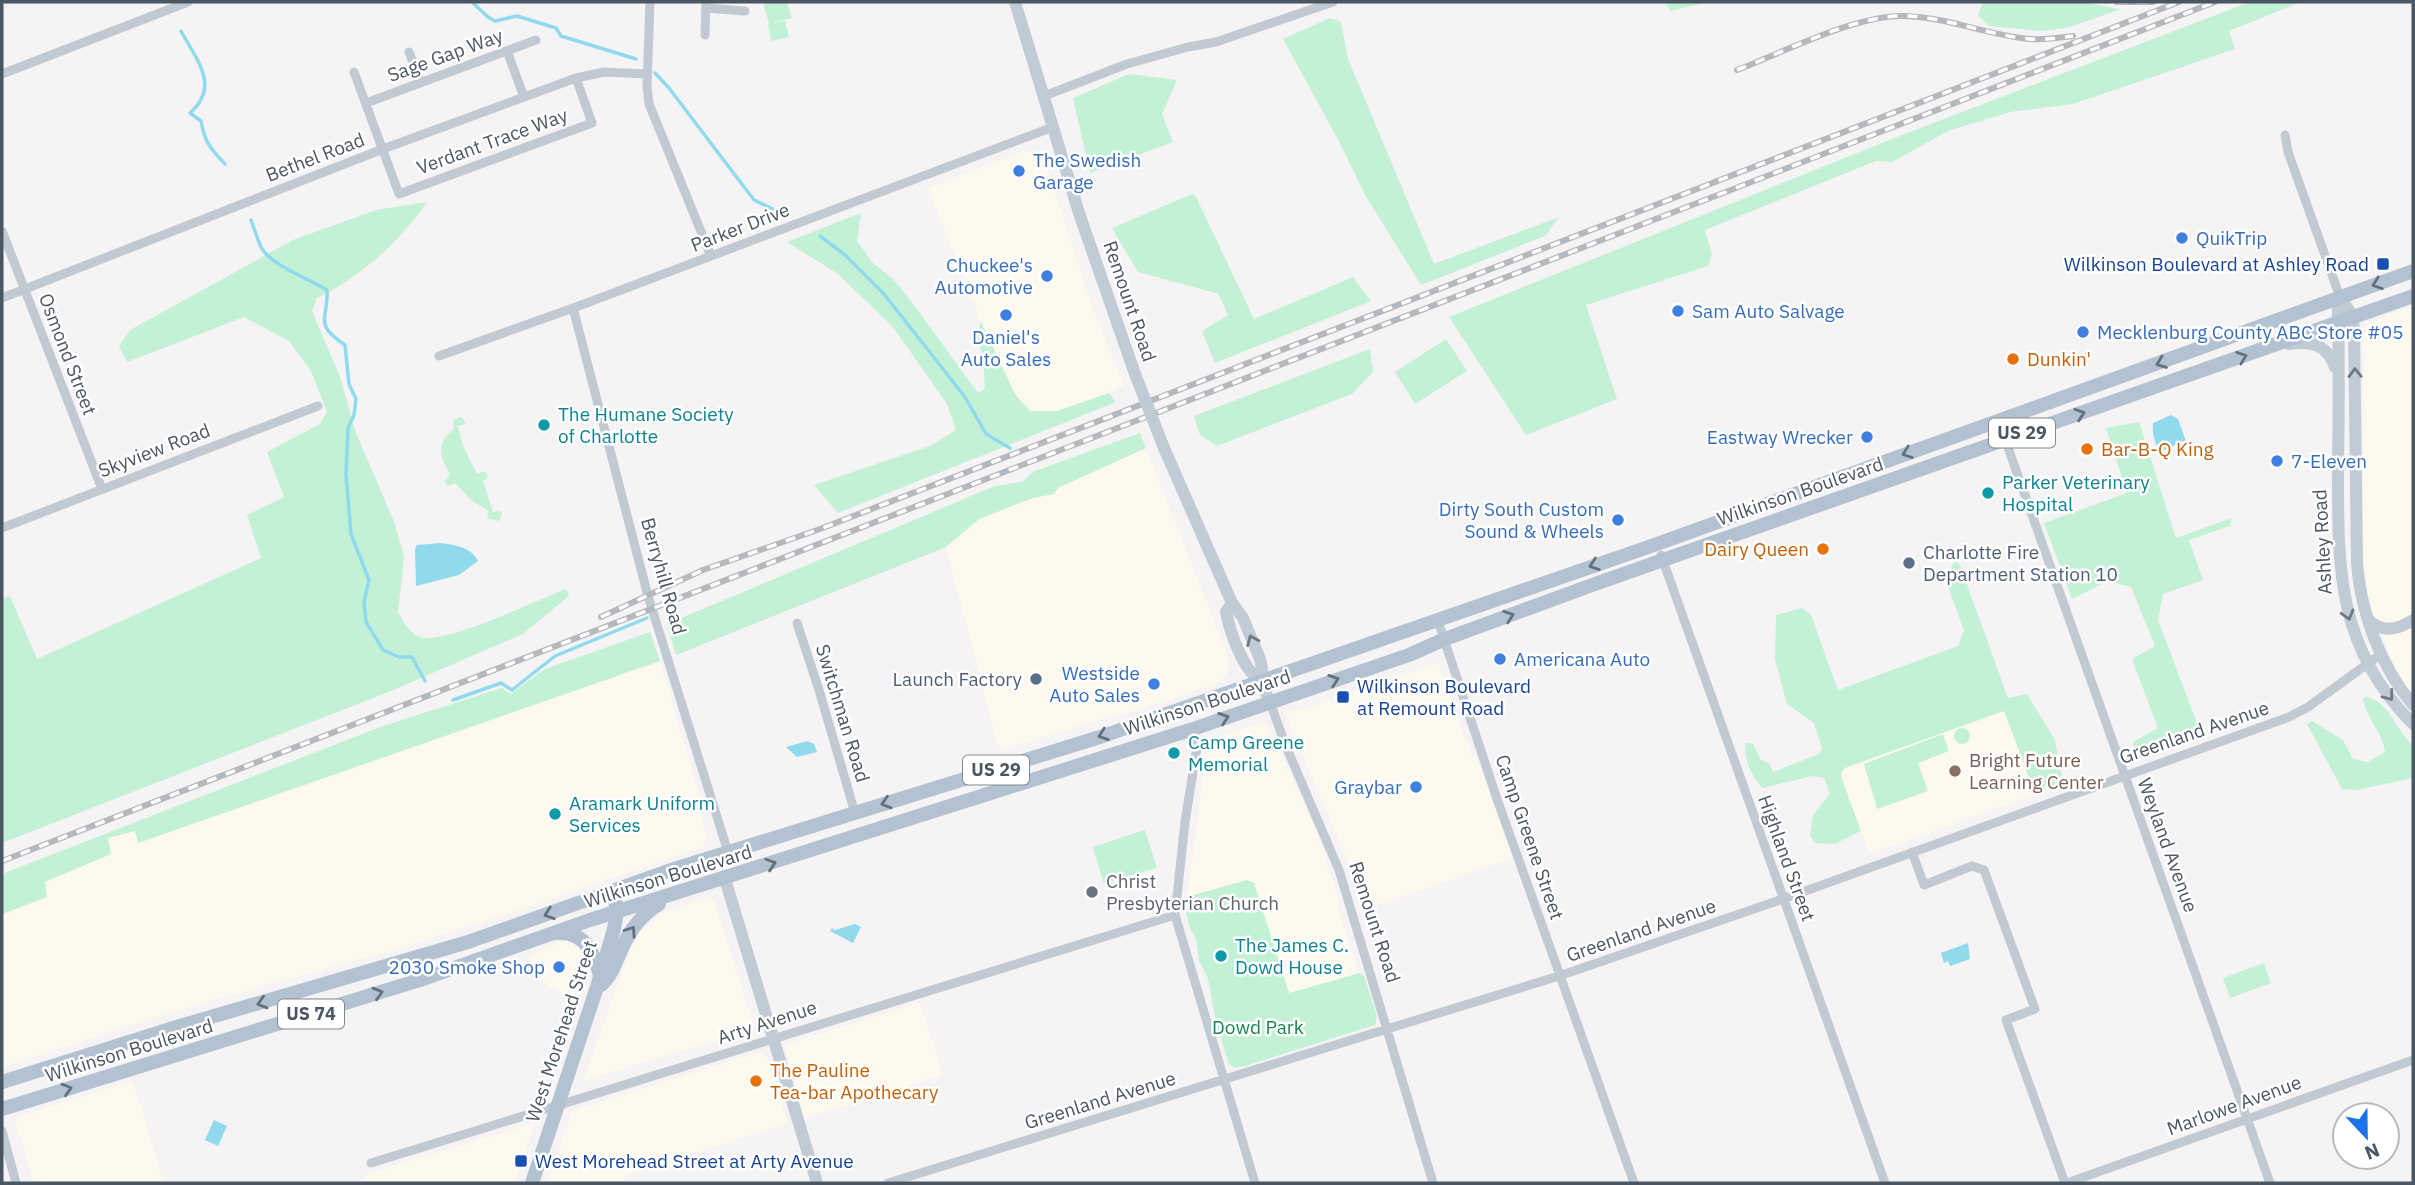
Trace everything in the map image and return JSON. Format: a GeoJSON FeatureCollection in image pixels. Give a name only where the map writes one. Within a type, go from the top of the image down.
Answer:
{"type":"FeatureCollection","features":[{"type":"Feature","properties":{"kind":"main road","name":"Wilkinson Boulevard"},"geometry":{"type":"LineString","coordinates":[[2,1082],[180,1026],[468,943],[613,890],[729,852],[1100,737],[1657,544],[2413,271]]}},
{"type":"Feature","properties":{"kind":"main road","name":"Wilkinson Boulevard"},"geometry":{"type":"LineString","coordinates":[[2,1109],[438,974],[542,936],[1193,729],[1409,655],[1445,639],[1663,560],[2413,296]]}},
{"type":"Feature","properties":{"kind":"main road"},"geometry":{"type":"LineString","coordinates":[[2005,439],[2006,432],[2011,428],[2110,382]]}},
{"type":"Feature","properties":{"kind":"main road"},"geometry":{"type":"LineString","coordinates":[[1904,475],[1961,445],[1986,436],[1997,421]]}},
{"type":"Feature","properties":{"kind":"main road","name":"West Morehead Street"},"geometry":{"type":"LineString","coordinates":[[532,1183],[599,981],[617,912],[613,890]]}},
{"type":"Feature","properties":{"kind":"main road"},"geometry":{"type":"LineString","coordinates":[[542,936],[563,932],[583,940],[592,952],[599,981],[609,976],[639,920],[658,904],[682,892]]}},
{"type":"Feature","properties":{"kind":"street"},"geometry":{"type":"LineString","coordinates":[[2,74],[188,2]]}},
{"type":"Feature","properties":{"kind":"street"},"geometry":{"type":"LineString","coordinates":[[650,2],[647,74],[652,113],[711,256]]}},
{"type":"Feature","properties":{"kind":"street","name":"Remount Road"},"geometry":{"type":"LineString","coordinates":[[1015,2],[1079,213],[1135,374],[1164,448],[1232,603],[1243,618],[1260,659],[1260,680],[1339,870],[1433,1183]]}},
{"type":"Feature","properties":{"kind":"street"},"geometry":{"type":"LineString","coordinates":[[1044,96],[1127,64],[1216,42],[1333,2]]}},
{"type":"Feature","properties":{"kind":"street"},"geometry":{"type":"LineString","coordinates":[[705,35],[706,5],[745,11]]}},
{"type":"Feature","properties":{"kind":"street","name":"Sage Gap Way"},"geometry":{"type":"LineString","coordinates":[[366,103],[536,40]]}},
{"type":"Feature","properties":{"kind":"street"},"geometry":{"type":"LineString","coordinates":[[507,51],[524,97]]}},
{"type":"Feature","properties":{"kind":"street"},"geometry":{"type":"LineString","coordinates":[[409,52],[421,83]]}},
{"type":"Feature","properties":{"kind":"street"},"geometry":{"type":"LineString","coordinates":[[354,72],[383,149]]}},
{"type":"Feature","properties":{"kind":"street","name":"Bethel Road"},"geometry":{"type":"LineString","coordinates":[[2,298],[383,149],[576,78],[604,72],[647,74]]}},
{"type":"Feature","properties":{"kind":"street","name":"Verdant Trace Way"},"geometry":{"type":"LineString","coordinates":[[383,149],[399,194],[592,123],[576,78]]}},
{"type":"Feature","properties":{"kind":"street","name":"Parker Drive"},"geometry":{"type":"LineString","coordinates":[[439,356],[1053,127]]}},
{"type":"Feature","properties":{"kind":"street","name":"Ashley Road"},"geometry":{"type":"LineString","coordinates":[[2285,135],[2288,152],[2340,297],[2345,320],[2356,429],[2357,564],[2361,598],[2381,654],[2413,705]]}},
{"type":"Feature","properties":{"kind":"street","name":"Osmond Street"},"geometry":{"type":"LineString","coordinates":[[2,231],[102,489]]}},
{"type":"Feature","properties":{"kind":"street","name":"Berryhill Road"},"geometry":{"type":"LineString","coordinates":[[573,308],[648,596],[729,852]]}},
{"type":"Feature","properties":{"kind":"street","name":"Ashley Road"},"geometry":{"type":"LineString","coordinates":[[2345,320],[2338,385],[2340,573],[2348,616],[2368,664],[2388,695],[2413,724]]}},
{"type":"Feature","properties":{"kind":"street"},"geometry":{"type":"LineString","coordinates":[[2282,342],[2306,342],[2324,349],[2335,365],[2338,385]]}},
{"type":"Feature","properties":{"kind":"street","name":"Skyview Road"},"geometry":{"type":"LineString","coordinates":[[2,528],[318,406]]}},
{"type":"Feature","properties":{"kind":"street","name":"Weyland Avenue"},"geometry":{"type":"LineString","coordinates":[[2005,439],[2270,1183]]}},
{"type":"Feature","properties":{"kind":"street","name":"Highland Street"},"geometry":{"type":"LineString","coordinates":[[1657,544],[1885,1183]]}},
{"type":"Feature","properties":{"kind":"street"},"geometry":{"type":"LineString","coordinates":[[2366,615],[2373,625],[2388,629],[2400,627],[2413,620]]}},
{"type":"Feature","properties":{"kind":"street","name":"Camp Greene Street"},"geometry":{"type":"LineString","coordinates":[[1438,621],[1496,796],[1634,1183]]}},
{"type":"Feature","properties":{"kind":"street","name":"Switchman Road"},"geometry":{"type":"LineString","coordinates":[[797,623],[855,813]]}},
{"type":"Feature","properties":{"kind":"street","name":"Greenland Avenue"},"geometry":{"type":"LineString","coordinates":[[888,1183],[1389,1030],[1559,976],[1783,899],[2289,717],[2308,707],[2381,654]]}},
{"type":"Feature","properties":{"kind":"street"},"geometry":{"type":"LineString","coordinates":[[1193,729],[1197,747],[1185,822],[1175,915],[1255,1183]]}},
{"type":"Feature","properties":{"kind":"street"},"geometry":{"type":"LineString","coordinates":[[1912,852],[1924,885],[1972,866],[1984,870],[2035,1009],[2006,1020],[2066,1183]]}},
{"type":"Feature","properties":{"kind":"street"},"geometry":{"type":"LineString","coordinates":[[725,879],[817,1183]]}},
{"type":"Feature","properties":{"kind":"street","name":"Arty Avenue"},"geometry":{"type":"LineString","coordinates":[[371,1164],[1175,915]]}},
{"type":"Feature","properties":{"kind":"street","name":"Marlowe Avenue"},"geometry":{"type":"LineString","coordinates":[[2066,1183],[2413,1060]]}},
{"type":"Feature","properties":{"kind":"street"},"geometry":{"type":"LineString","coordinates":[[2,1131],[16,1183]]}},
{"type":"Feature","properties":{"kind":"shaded area"},"geometry":{"type":"Polygon","coordinates":[[[1026,150],[1044,159],[1092,307],[1124,385],[1057,411],[1030,411],[1015,394],[981,322],[928,188],[1026,150]]]}},
{"type":"Feature","properties":{"kind":"shaded area"},"geometry":{"type":"Polygon","coordinates":[[[2413,306],[2413,696],[2396,670],[2368,601],[2363,557],[2363,405],[2364,329],[2371,321],[2413,306]]]}},
{"type":"Feature","properties":{"kind":"shaded area"},"geometry":{"type":"Polygon","coordinates":[[[1146,448],[1226,651],[1229,660],[1226,675],[1218,683],[1120,716],[1115,715],[1003,750],[998,746],[946,547],[979,519],[1033,498],[1054,494],[1057,488],[1146,448]]]}},
{"type":"Feature","properties":{"kind":"shaded area"},"geometry":{"type":"Polygon","coordinates":[[[660,661],[704,811],[700,812],[707,836],[704,846],[404,947],[189,1007],[2,1067],[2,915],[47,898],[44,882],[111,854],[107,838],[135,831],[139,843],[660,661]]]}},
{"type":"Feature","properties":{"kind":"shaded area"},"geometry":{"type":"Polygon","coordinates":[[[1438,663],[1473,756],[1476,755],[1513,858],[1363,910],[1350,867],[1290,725],[1287,711],[1302,710],[1338,697],[1340,700],[1347,697],[1346,694],[1433,665],[1438,663]]]}},
{"type":"Feature","properties":{"kind":"shaded area"},"geometry":{"type":"Polygon","coordinates":[[[2010,704],[2043,792],[1869,854],[1837,766],[2010,704]]]}},
{"type":"Feature","properties":{"kind":"shaded area"},"geometry":{"type":"Polygon","coordinates":[[[1263,722],[1270,729],[1319,838],[1359,973],[1289,994],[1254,883],[1187,897],[1208,741],[1263,722]]]}},
{"type":"Feature","properties":{"kind":"shaded area"},"geometry":{"type":"Polygon","coordinates":[[[705,898],[714,900],[752,1020],[751,1030],[583,1081],[631,948],[638,936],[661,913],[705,898]]]}},
{"type":"Feature","properties":{"kind":"shaded area"},"geometry":{"type":"Polygon","coordinates":[[[567,941],[579,947],[585,957],[586,965],[575,1000],[537,980],[530,955],[567,941]]]}},
{"type":"Feature","properties":{"kind":"shaded area"},"geometry":{"type":"Polygon","coordinates":[[[920,1003],[943,1075],[805,1118],[786,1044],[920,1003]]]}},
{"type":"Feature","properties":{"kind":"shaded area"},"geometry":{"type":"Polygon","coordinates":[[[756,1053],[767,1057],[788,1123],[626,1175],[622,1183],[547,1183],[572,1111],[756,1053]]]}},
{"type":"Feature","properties":{"kind":"shaded area"},"geometry":{"type":"Polygon","coordinates":[[[133,1081],[164,1183],[34,1183],[16,1122],[17,1117],[133,1081]]]}},
{"type":"Feature","properties":{"kind":"shaded area"},"geometry":{"type":"Polygon","coordinates":[[[535,1123],[514,1183],[359,1183],[366,1174],[535,1123]]]}},
{"type":"Feature","properties":{"kind":"green space"},"geometry":{"type":"Polygon","coordinates":[[[763,2],[787,2],[792,18],[773,23],[785,21],[789,37],[771,41],[763,2]]]}},
{"type":"Feature","properties":{"kind":"green space"},"geometry":{"type":"Polygon","coordinates":[[[1708,2],[1670,11],[1666,4],[1708,2]]]}},
{"type":"Feature","properties":{"kind":"green space"},"geometry":{"type":"Polygon","coordinates":[[[1983,2],[2081,2],[2121,9],[2067,28],[2041,31],[1989,26],[1978,15],[1983,2]]]}},
{"type":"Feature","properties":{"kind":"green space"},"geometry":{"type":"Polygon","coordinates":[[[2250,2],[2301,2],[2229,31],[2235,49],[2073,104],[2010,112],[1948,131],[1892,162],[1876,161],[1705,230],[1712,255],[1708,266],[1586,305],[1617,399],[1526,435],[1449,317],[1897,137],[2250,2]]]}},
{"type":"Feature","properties":{"kind":"green space"},"geometry":{"type":"Polygon","coordinates":[[[1330,18],[1341,22],[1348,59],[1434,264],[1559,217],[1545,236],[1421,285],[1365,195],[1283,39],[1330,18]]]}},
{"type":"Feature","properties":{"kind":"green space"},"geometry":{"type":"Polygon","coordinates":[[[1129,74],[1177,80],[1162,114],[1173,142],[1090,173],[1073,98],[1129,74]]]}},
{"type":"Feature","properties":{"kind":"green space"},"geometry":{"type":"Polygon","coordinates":[[[1192,194],[1196,197],[1254,319],[1353,277],[1371,301],[1215,363],[1202,331],[1228,315],[1219,294],[1138,272],[1112,228],[1192,194]]]}},
{"type":"Feature","properties":{"kind":"green space"},"geometry":{"type":"Polygon","coordinates":[[[427,202],[391,245],[364,269],[317,298],[312,311],[340,377],[356,433],[395,524],[404,557],[398,612],[416,635],[425,638],[439,637],[475,626],[566,589],[569,596],[523,634],[391,691],[2,843],[2,599],[10,596],[37,659],[261,558],[247,515],[284,497],[267,452],[320,424],[327,412],[311,371],[289,341],[244,317],[127,362],[119,346],[130,330],[293,240],[376,210],[427,202]]]}},
{"type":"Feature","properties":{"kind":"green space"},"geometry":{"type":"Polygon","coordinates":[[[861,213],[857,241],[872,262],[892,278],[908,297],[978,393],[985,389],[983,356],[976,337],[981,322],[1015,394],[1030,411],[1057,411],[1109,393],[1116,402],[838,513],[814,485],[930,446],[956,430],[947,404],[893,327],[838,274],[787,242],[861,213]]]}},
{"type":"Feature","properties":{"kind":"green space"},"geometry":{"type":"Polygon","coordinates":[[[1446,339],[1467,371],[1415,404],[1395,372],[1446,339]]]}},
{"type":"Feature","properties":{"kind":"green space"},"geometry":{"type":"Polygon","coordinates":[[[1370,349],[1373,372],[1352,394],[1217,446],[1200,435],[1194,416],[1370,349]]]}},
{"type":"Feature","properties":{"kind":"green space"},"geometry":{"type":"Polygon","coordinates":[[[462,417],[466,424],[458,426],[463,446],[477,474],[484,471],[488,475],[483,481],[493,512],[500,511],[502,514],[499,521],[487,518],[489,511],[472,501],[455,483],[448,486],[444,481],[450,475],[442,456],[442,445],[454,429],[453,420],[462,417]]]}},
{"type":"Feature","properties":{"kind":"green space"},"geometry":{"type":"Polygon","coordinates":[[[2139,422],[2176,538],[2232,518],[2230,526],[2189,540],[2203,580],[2163,594],[2158,620],[2202,736],[2135,760],[2133,742],[2158,728],[2132,659],[2155,646],[2131,587],[2108,581],[2072,599],[2044,523],[2127,493],[2106,428],[2139,422]]]}},
{"type":"Feature","properties":{"kind":"green space"},"geometry":{"type":"Polygon","coordinates":[[[1140,433],[1146,448],[1058,488],[1054,494],[1033,498],[979,519],[946,547],[676,655],[667,624],[995,486],[1022,482],[1035,471],[1140,433]]]}},
{"type":"Feature","properties":{"kind":"green space"},"geometry":{"type":"Polygon","coordinates":[[[1956,561],[1960,565],[2008,698],[2027,694],[2055,740],[2062,779],[2057,784],[2037,790],[2033,788],[2004,711],[1845,768],[1841,773],[1842,779],[1861,831],[1835,844],[1815,843],[1810,835],[1813,815],[1830,794],[1824,778],[1812,776],[1763,788],[1747,761],[1746,743],[1753,744],[1761,760],[1769,763],[1773,772],[1819,754],[1822,748],[1814,723],[1787,704],[1775,659],[1776,615],[1802,608],[1811,615],[1838,690],[1958,646],[1964,630],[1944,576],[1956,561]]]}},
{"type":"Feature","properties":{"kind":"green space"},"geometry":{"type":"Polygon","coordinates":[[[650,632],[660,661],[138,843],[135,831],[108,838],[111,854],[45,882],[47,897],[2,914],[2,874],[383,726],[502,688],[510,694],[545,669],[650,632]]]}},
{"type":"Feature","properties":{"kind":"green space"},"geometry":{"type":"Polygon","coordinates":[[[2367,697],[2388,711],[2413,745],[2413,778],[2357,790],[2342,789],[2307,724],[2312,721],[2343,740],[2353,759],[2368,762],[2385,752],[2365,706],[2363,698],[2367,697]]]}},
{"type":"Feature","properties":{"kind":"green space"},"geometry":{"type":"Polygon","coordinates":[[[1959,728],[1965,728],[1970,736],[1968,742],[1959,744],[1954,739],[1954,733],[1959,728]]]}},
{"type":"Feature","properties":{"kind":"green space"},"geometry":{"type":"Polygon","coordinates":[[[1943,734],[1949,751],[1918,763],[1928,791],[1877,809],[1864,764],[1943,734]]]}},
{"type":"Feature","properties":{"kind":"green space"},"geometry":{"type":"Polygon","coordinates":[[[1145,830],[1157,868],[1104,884],[1093,847],[1145,830]]]}},
{"type":"Feature","properties":{"kind":"green space","name":"Dowd Park"},"geometry":{"type":"Polygon","coordinates":[[[1247,880],[1254,883],[1289,993],[1360,973],[1364,976],[1377,1016],[1375,1025],[1245,1066],[1235,1068],[1229,1064],[1216,1023],[1208,979],[1199,960],[1196,939],[1189,926],[1185,905],[1186,897],[1247,880]]]}},
{"type":"Feature","properties":{"kind":"green space"},"geometry":{"type":"Polygon","coordinates":[[[2264,963],[2271,983],[2230,998],[2223,978],[2264,963]]]}},
{"type":"Feature","properties":{"kind":"water"},"geometry":{"type":"Polygon","coordinates":[[[2171,415],[2178,419],[2186,441],[2161,451],[2154,438],[2153,423],[2171,415]]]}},
{"type":"Feature","properties":{"kind":"water"},"geometry":{"type":"Polygon","coordinates":[[[441,543],[467,550],[478,561],[459,575],[416,586],[417,545],[441,543]]]}},
{"type":"Feature","properties":{"kind":"water"},"geometry":{"type":"Polygon","coordinates":[[[807,741],[814,744],[817,752],[797,757],[786,747],[807,741]]]}},
{"type":"Feature","properties":{"kind":"water"},"geometry":{"type":"Polygon","coordinates":[[[855,924],[861,927],[853,943],[830,931],[832,928],[835,930],[855,924]]]}},
{"type":"Feature","properties":{"kind":"water"},"geometry":{"type":"Polygon","coordinates":[[[1968,943],[1970,959],[1950,966],[1948,961],[1944,963],[1941,953],[1968,943]]]}},
{"type":"Feature","properties":{"kind":"water"},"geometry":{"type":"Polygon","coordinates":[[[214,1120],[227,1126],[218,1146],[205,1140],[214,1120]]]}},
{"type":"Feature","properties":{"kind":"waterway"},"geometry":{"type":"LineString","coordinates":[[472,2],[495,21],[517,16],[556,28],[561,36],[636,59]]}},
{"type":"Feature","properties":{"kind":"waterway"},"geometry":{"type":"LineString","coordinates":[[181,31],[199,62],[205,83],[204,93],[190,113],[201,121],[209,145],[225,164]]}},
{"type":"Feature","properties":{"kind":"waterway"},"geometry":{"type":"LineString","coordinates":[[655,73],[754,200],[777,211]]}},
{"type":"Feature","properties":{"kind":"waterway"},"geometry":{"type":"LineString","coordinates":[[251,220],[266,254],[281,266],[327,290],[325,326],[345,345],[349,384],[356,399],[354,415],[348,428],[346,474],[351,534],[369,580],[364,602],[366,622],[383,650],[399,657],[412,657],[425,681]]}},
{"type":"Feature","properties":{"kind":"waterway"},"geometry":{"type":"LineString","coordinates":[[820,236],[845,255],[884,294],[965,397],[986,434],[1010,448]]}},
{"type":"Feature","properties":{"kind":"waterway"},"geometry":{"type":"LineString","coordinates":[[453,700],[501,683],[512,690],[555,656],[647,618]]}},
{"type":"Feature","properties":{"kind":"railway"},"geometry":{"type":"LineString","coordinates":[[2117,2],[2153,2]]}},
{"type":"Feature","properties":{"kind":"railway"},"geometry":{"type":"LineString","coordinates":[[601,617],[703,570],[820,529],[2179,2]]}},
{"type":"Feature","properties":{"kind":"railway"},"geometry":{"type":"LineString","coordinates":[[2,861],[2215,2]]}},
{"type":"Feature","properties":{"kind":"railway"},"geometry":{"type":"LineString","coordinates":[[1737,70],[1842,28],[1885,17],[1936,19],[2030,39],[2073,36]]}},
{"type":"Feature","properties":{"kind":"place","name":"The Swedish Garage"},"geometry":{"type":"Point","coordinates":[1019,171]}},
{"type":"Feature","properties":{"kind":"place","name":"QuikTrip"},"geometry":{"type":"Point","coordinates":[2182,238]}},
{"type":"Feature","properties":{"kind":"place","name":"Wilkinson Boulevard at Ashley Road"},"geometry":{"type":"Point","coordinates":[2383,264]}},
{"type":"Feature","properties":{"kind":"place","name":"Chuckee's Automotive"},"geometry":{"type":"Point","coordinates":[1047,276]}},
{"type":"Feature","properties":{"kind":"place","name":"Sam Auto Salvage"},"geometry":{"type":"Point","coordinates":[1678,311]}},
{"type":"Feature","properties":{"kind":"place","name":"Daniel's Auto Sales"},"geometry":{"type":"Point","coordinates":[1006,315]}},
{"type":"Feature","properties":{"kind":"place","name":"Mecklenburg County ABC Store #05"},"geometry":{"type":"Point","coordinates":[2083,332]}},
{"type":"Feature","properties":{"kind":"place","name":"Dunkin'"},"geometry":{"type":"Point","coordinates":[2013,359]}},
{"type":"Feature","properties":{"kind":"place","name":"The Humane Society of Charlotte"},"geometry":{"type":"Point","coordinates":[544,425]}},
{"type":"Feature","properties":{"kind":"place","name":"Eastway Wrecker"},"geometry":{"type":"Point","coordinates":[1867,437]}},
{"type":"Feature","properties":{"kind":"place","name":"Bar-B-Q King"},"geometry":{"type":"Point","coordinates":[2087,449]}},
{"type":"Feature","properties":{"kind":"place","name":"7-Eleven"},"geometry":{"type":"Point","coordinates":[2277,461]}},
{"type":"Feature","properties":{"kind":"place","name":"Parker Veterinary Hospital"},"geometry":{"type":"Point","coordinates":[1988,493]}},
{"type":"Feature","properties":{"kind":"place","name":"Dirty South Custom Sound & Wheels"},"geometry":{"type":"Point","coordinates":[1618,520]}},
{"type":"Feature","properties":{"kind":"place","name":"Dairy Queen"},"geometry":{"type":"Point","coordinates":[1823,549]}},
{"type":"Feature","properties":{"kind":"place","name":"Charlotte Fire Department Station 10"},"geometry":{"type":"Point","coordinates":[1909,563]}},
{"type":"Feature","properties":{"kind":"place","name":"Americana Auto"},"geometry":{"type":"Point","coordinates":[1500,659]}},
{"type":"Feature","properties":{"kind":"place","name":"Launch Factory"},"geometry":{"type":"Point","coordinates":[1036,679]}},
{"type":"Feature","properties":{"kind":"place","name":"Westside Auto Sales"},"geometry":{"type":"Point","coordinates":[1154,684]}},
{"type":"Feature","properties":{"kind":"place","name":"Wilkinson Boulevard at Remount Road"},"geometry":{"type":"Point","coordinates":[1343,697]}},
{"type":"Feature","properties":{"kind":"place","name":"Camp Greene Memorial"},"geometry":{"type":"Point","coordinates":[1174,753]}},
{"type":"Feature","properties":{"kind":"place","name":"Bright Future Learning Center"},"geometry":{"type":"Point","coordinates":[1955,771]}},
{"type":"Feature","properties":{"kind":"place","name":"Graybar"},"geometry":{"type":"Point","coordinates":[1416,787]}},
{"type":"Feature","properties":{"kind":"place","name":"Aramark Uniform Services"},"geometry":{"type":"Point","coordinates":[555,814]}},
{"type":"Feature","properties":{"kind":"place","name":"Christ Presbyterian Church"},"geometry":{"type":"Point","coordinates":[1092,892]}},
{"type":"Feature","properties":{"kind":"place","name":"The James C. Dowd House"},"geometry":{"type":"Point","coordinates":[1221,956]}},
{"type":"Feature","properties":{"kind":"place","name":"2030 Smoke Shop"},"geometry":{"type":"Point","coordinates":[559,967]}},
{"type":"Feature","properties":{"kind":"place","name":"The Pauline Tea-bar Apothecary"},"geometry":{"type":"Point","coordinates":[756,1081]}},
{"type":"Feature","properties":{"kind":"place","name":"West Morehead Street at Arty Avenue"},"geometry":{"type":"Point","coordinates":[521,1161]}}]}
